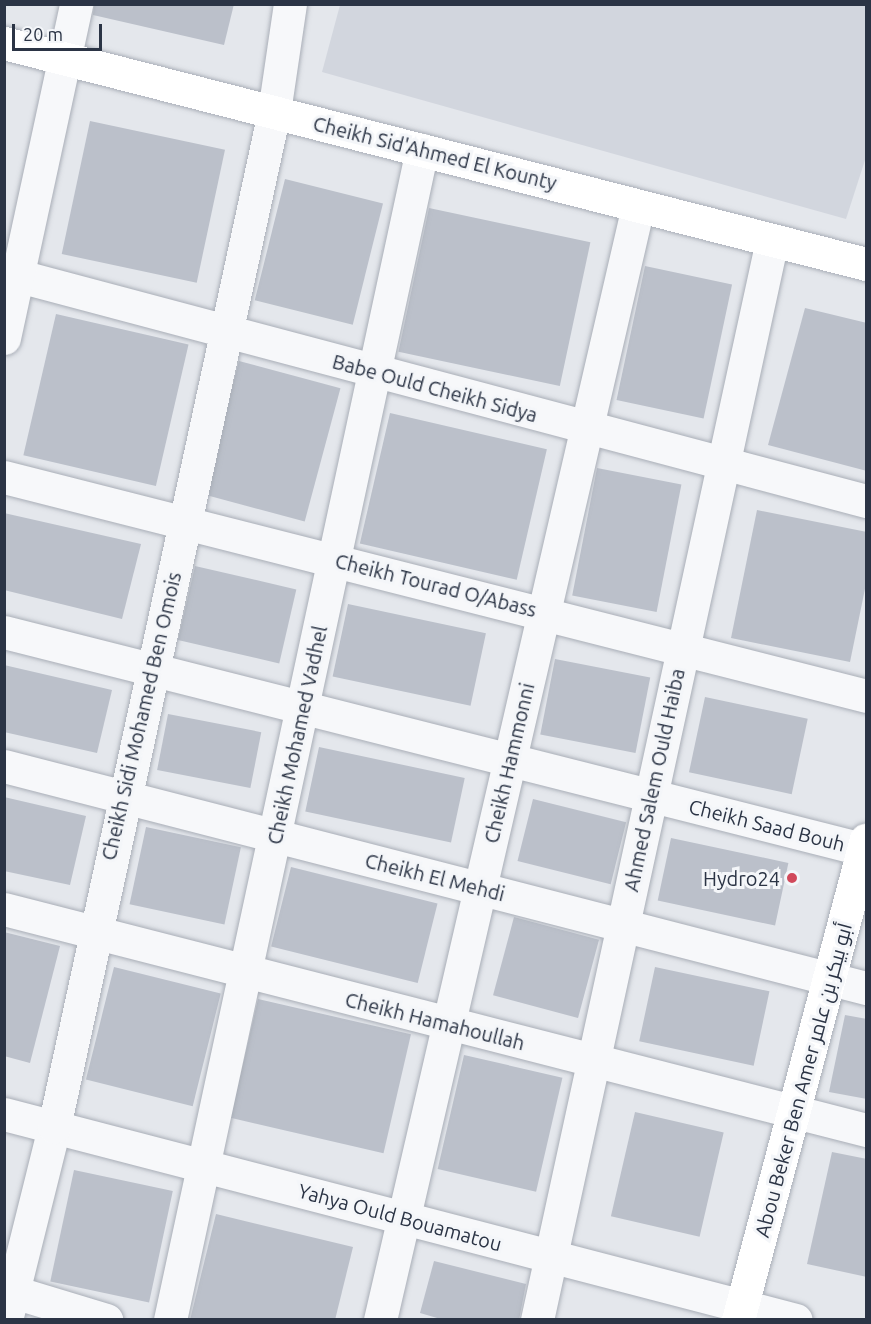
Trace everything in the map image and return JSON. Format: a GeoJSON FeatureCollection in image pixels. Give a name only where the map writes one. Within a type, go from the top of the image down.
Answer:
{"type":"FeatureCollection","features":[{"type":"Feature","properties":{"kind":"main road","name":"Cheikh Sid'Ahmed El Kounty"},"geometry":{"type":"LineString","coordinates":[[4,43],[867,264]]}},
{"type":"Feature","properties":{"kind":"main road","name":"Abou Beker Ben Amer أبو بيكر بن عامر"},"geometry":{"type":"LineString","coordinates":[[740,1312],[866,846]]}},
{"type":"Feature","properties":{"kind":"street"},"geometry":{"type":"LineString","coordinates":[[4,338],[11,273],[65,58],[76,4]]}},
{"type":"Feature","properties":{"kind":"street","name":"Cheikh Sidi Mohamed Ben Omois"},"geometry":{"type":"LineString","coordinates":[[7,1300],[54,1127],[123,796],[274,112],[290,4]]}},
{"type":"Feature","properties":{"kind":"street","name":"Cheikh Mohamed Vadhel"},"geometry":{"type":"LineString","coordinates":[[170,1320],[422,150]]}},
{"type":"Feature","properties":{"kind":"street","name":"Cheikh Hammonni"},"geometry":{"type":"LineString","coordinates":[[380,1320],[638,206]]}},
{"type":"Feature","properties":{"kind":"street","name":"Ahmed Salem Ould Haiba"},"geometry":{"type":"LineString","coordinates":[[537,1320],[772,240]]}},
{"type":"Feature","properties":{"kind":"street","name":"Babe Ould Cheikh Sidya"},"geometry":{"type":"LineString","coordinates":[[11,273],[586,430],[867,501]]}},
{"type":"Feature","properties":{"kind":"street","name":"Cheikh Tourad O/Abass"},"geometry":{"type":"LineString","coordinates":[[4,477],[867,696]]}},
{"type":"Feature","properties":{"kind":"street","name":"Cheikh Saad Bouh"},"geometry":{"type":"LineString","coordinates":[[4,632],[651,795],[866,846]]}},
{"type":"Feature","properties":{"kind":"street","name":"Cheikh El Mehdi"},"geometry":{"type":"LineString","coordinates":[[4,766],[867,988]]}},
{"type":"Feature","properties":{"kind":"street","name":"Cheikh Hamahoullah"},"geometry":{"type":"LineString","coordinates":[[4,909],[246,973],[867,1130]]}},
{"type":"Feature","properties":{"kind":"street","name":"Yahya Ould Bouamatou"},"geometry":{"type":"LineString","coordinates":[[4,1114],[551,1256],[740,1312],[796,1320]]}},
{"type":"Feature","properties":{"kind":"street"},"geometry":{"type":"LineString","coordinates":[[7,1300],[106,1320]]}},
{"type":"Feature","properties":{"kind":"shaded area"},"geometry":{"type":"Polygon","coordinates":[[[340,5],[866,5],[866,157],[846,219],[322,72],[340,5]]]}},
{"type":"Feature","properties":{"kind":"building"},"geometry":{"type":"Polygon","coordinates":[[[94,4],[234,4],[224,45],[93,15],[94,4]]]}},
{"type":"Feature","properties":{"kind":"building"},"geometry":{"type":"Polygon","coordinates":[[[90,121],[225,150],[197,283],[62,254],[90,121]]]}},
{"type":"Feature","properties":{"kind":"building"},"geometry":{"type":"Polygon","coordinates":[[[285,179],[383,203],[353,325],[255,300],[285,179]]]}},
{"type":"Feature","properties":{"kind":"building"},"geometry":{"type":"Polygon","coordinates":[[[429,208],[590,242],[560,386],[398,352],[429,208]]]}},
{"type":"Feature","properties":{"kind":"building"},"geometry":{"type":"Polygon","coordinates":[[[645,266],[732,285],[704,419],[617,400],[645,266]]]}},
{"type":"Feature","properties":{"kind":"building"},"geometry":{"type":"Polygon","coordinates":[[[805,308],[867,323],[867,471],[768,445],[805,308]]]}},
{"type":"Feature","properties":{"kind":"building"},"geometry":{"type":"Polygon","coordinates":[[[56,314],[189,345],[156,486],[23,455],[56,314]]]}},
{"type":"Feature","properties":{"kind":"building"},"geometry":{"type":"Polygon","coordinates":[[[239,361],[340,388],[305,521],[203,494],[239,361]]]}},
{"type":"Feature","properties":{"kind":"building"},"geometry":{"type":"Polygon","coordinates":[[[390,413],[547,449],[517,580],[360,544],[390,413]]]}},
{"type":"Feature","properties":{"kind":"building"},"geometry":{"type":"Polygon","coordinates":[[[597,468],[681,484],[657,612],[572,596],[597,468]]]}},
{"type":"Feature","properties":{"kind":"building"},"geometry":{"type":"Polygon","coordinates":[[[757,510],[867,532],[867,579],[850,662],[731,638],[757,510]]]}},
{"type":"Feature","properties":{"kind":"building"},"geometry":{"type":"Polygon","coordinates":[[[4,513],[141,544],[122,619],[4,590],[4,513]]]}},
{"type":"Feature","properties":{"kind":"building"},"geometry":{"type":"Polygon","coordinates":[[[195,566],[296,589],[279,663],[178,640],[195,566]]]}},
{"type":"Feature","properties":{"kind":"building"},"geometry":{"type":"Polygon","coordinates":[[[348,604],[486,633],[471,706],[333,676],[348,604]]]}},
{"type":"Feature","properties":{"kind":"building"},"geometry":{"type":"Polygon","coordinates":[[[555,659],[650,678],[636,753],[540,735],[555,659]]]}},
{"type":"Feature","properties":{"kind":"building"},"geometry":{"type":"Polygon","coordinates":[[[4,665],[112,690],[97,753],[4,732],[4,665]]]}},
{"type":"Feature","properties":{"kind":"building"},"geometry":{"type":"Polygon","coordinates":[[[705,697],[808,719],[792,794],[689,772],[705,697]]]}},
{"type":"Feature","properties":{"kind":"building"},"geometry":{"type":"Polygon","coordinates":[[[168,714],[261,732],[250,788],[157,770],[168,714]]]}},
{"type":"Feature","properties":{"kind":"building"},"geometry":{"type":"Polygon","coordinates":[[[319,747],[465,778],[451,843],[305,812],[319,747]]]}},
{"type":"Feature","properties":{"kind":"building"},"geometry":{"type":"Polygon","coordinates":[[[4,797],[86,816],[70,885],[4,871],[4,797]]]}},
{"type":"Feature","properties":{"kind":"building"},"geometry":{"type":"Polygon","coordinates":[[[533,799],[626,822],[611,884],[518,861],[533,799]]]}},
{"type":"Feature","properties":{"kind":"building"},"geometry":{"type":"Polygon","coordinates":[[[146,827],[241,847],[224,924],[130,904],[146,827]]]}},
{"type":"Feature","properties":{"kind":"building"},"geometry":{"type":"Polygon","coordinates":[[[671,838],[788,863],[775,926],[658,901],[671,838]]]}},
{"type":"Feature","properties":{"kind":"building"},"geometry":{"type":"Polygon","coordinates":[[[291,867],[438,904],[418,983],[271,947],[291,867]]]}},
{"type":"Feature","properties":{"kind":"building"},"geometry":{"type":"Polygon","coordinates":[[[514,917],[599,940],[578,1018],[493,995],[514,917]]]}},
{"type":"Feature","properties":{"kind":"building"},"geometry":{"type":"Polygon","coordinates":[[[4,932],[60,946],[30,1063],[4,1056],[4,932]]]}},
{"type":"Feature","properties":{"kind":"building"},"geometry":{"type":"Polygon","coordinates":[[[114,967],[221,994],[193,1106],[86,1080],[114,967]]]}},
{"type":"Feature","properties":{"kind":"building"},"geometry":{"type":"Polygon","coordinates":[[[655,967],[769,991],[754,1066],[639,1041],[655,967]]]}},
{"type":"Feature","properties":{"kind":"building"},"geometry":{"type":"Polygon","coordinates":[[[258,999],[411,1034],[384,1153],[231,1118],[258,999]]]}},
{"type":"Feature","properties":{"kind":"building"},"geometry":{"type":"Polygon","coordinates":[[[845,1015],[867,1019],[867,1099],[829,1092],[845,1015]]]}},
{"type":"Feature","properties":{"kind":"building"},"geometry":{"type":"Polygon","coordinates":[[[464,1055],[562,1078],[536,1192],[438,1169],[464,1055]]]}},
{"type":"Feature","properties":{"kind":"building"},"geometry":{"type":"Polygon","coordinates":[[[635,1112],[724,1132],[700,1237],[611,1216],[635,1112]]]}},
{"type":"Feature","properties":{"kind":"building"},"geometry":{"type":"Polygon","coordinates":[[[832,1152],[867,1159],[867,1277],[807,1264],[832,1152]]]}},
{"type":"Feature","properties":{"kind":"building"},"geometry":{"type":"Polygon","coordinates":[[[74,1170],[173,1191],[149,1303],[50,1282],[74,1170]]]}},
{"type":"Feature","properties":{"kind":"building"},"geometry":{"type":"Polygon","coordinates":[[[216,1214],[353,1247],[335,1320],[190,1320],[216,1214]]]}},
{"type":"Feature","properties":{"kind":"building"},"geometry":{"type":"Polygon","coordinates":[[[434,1261],[526,1284],[519,1320],[444,1320],[420,1313],[434,1261]]]}},
{"type":"Feature","properties":{"kind":"place","name":"Hydro24"},"geometry":{"type":"Point","coordinates":[792,878]}}]}
